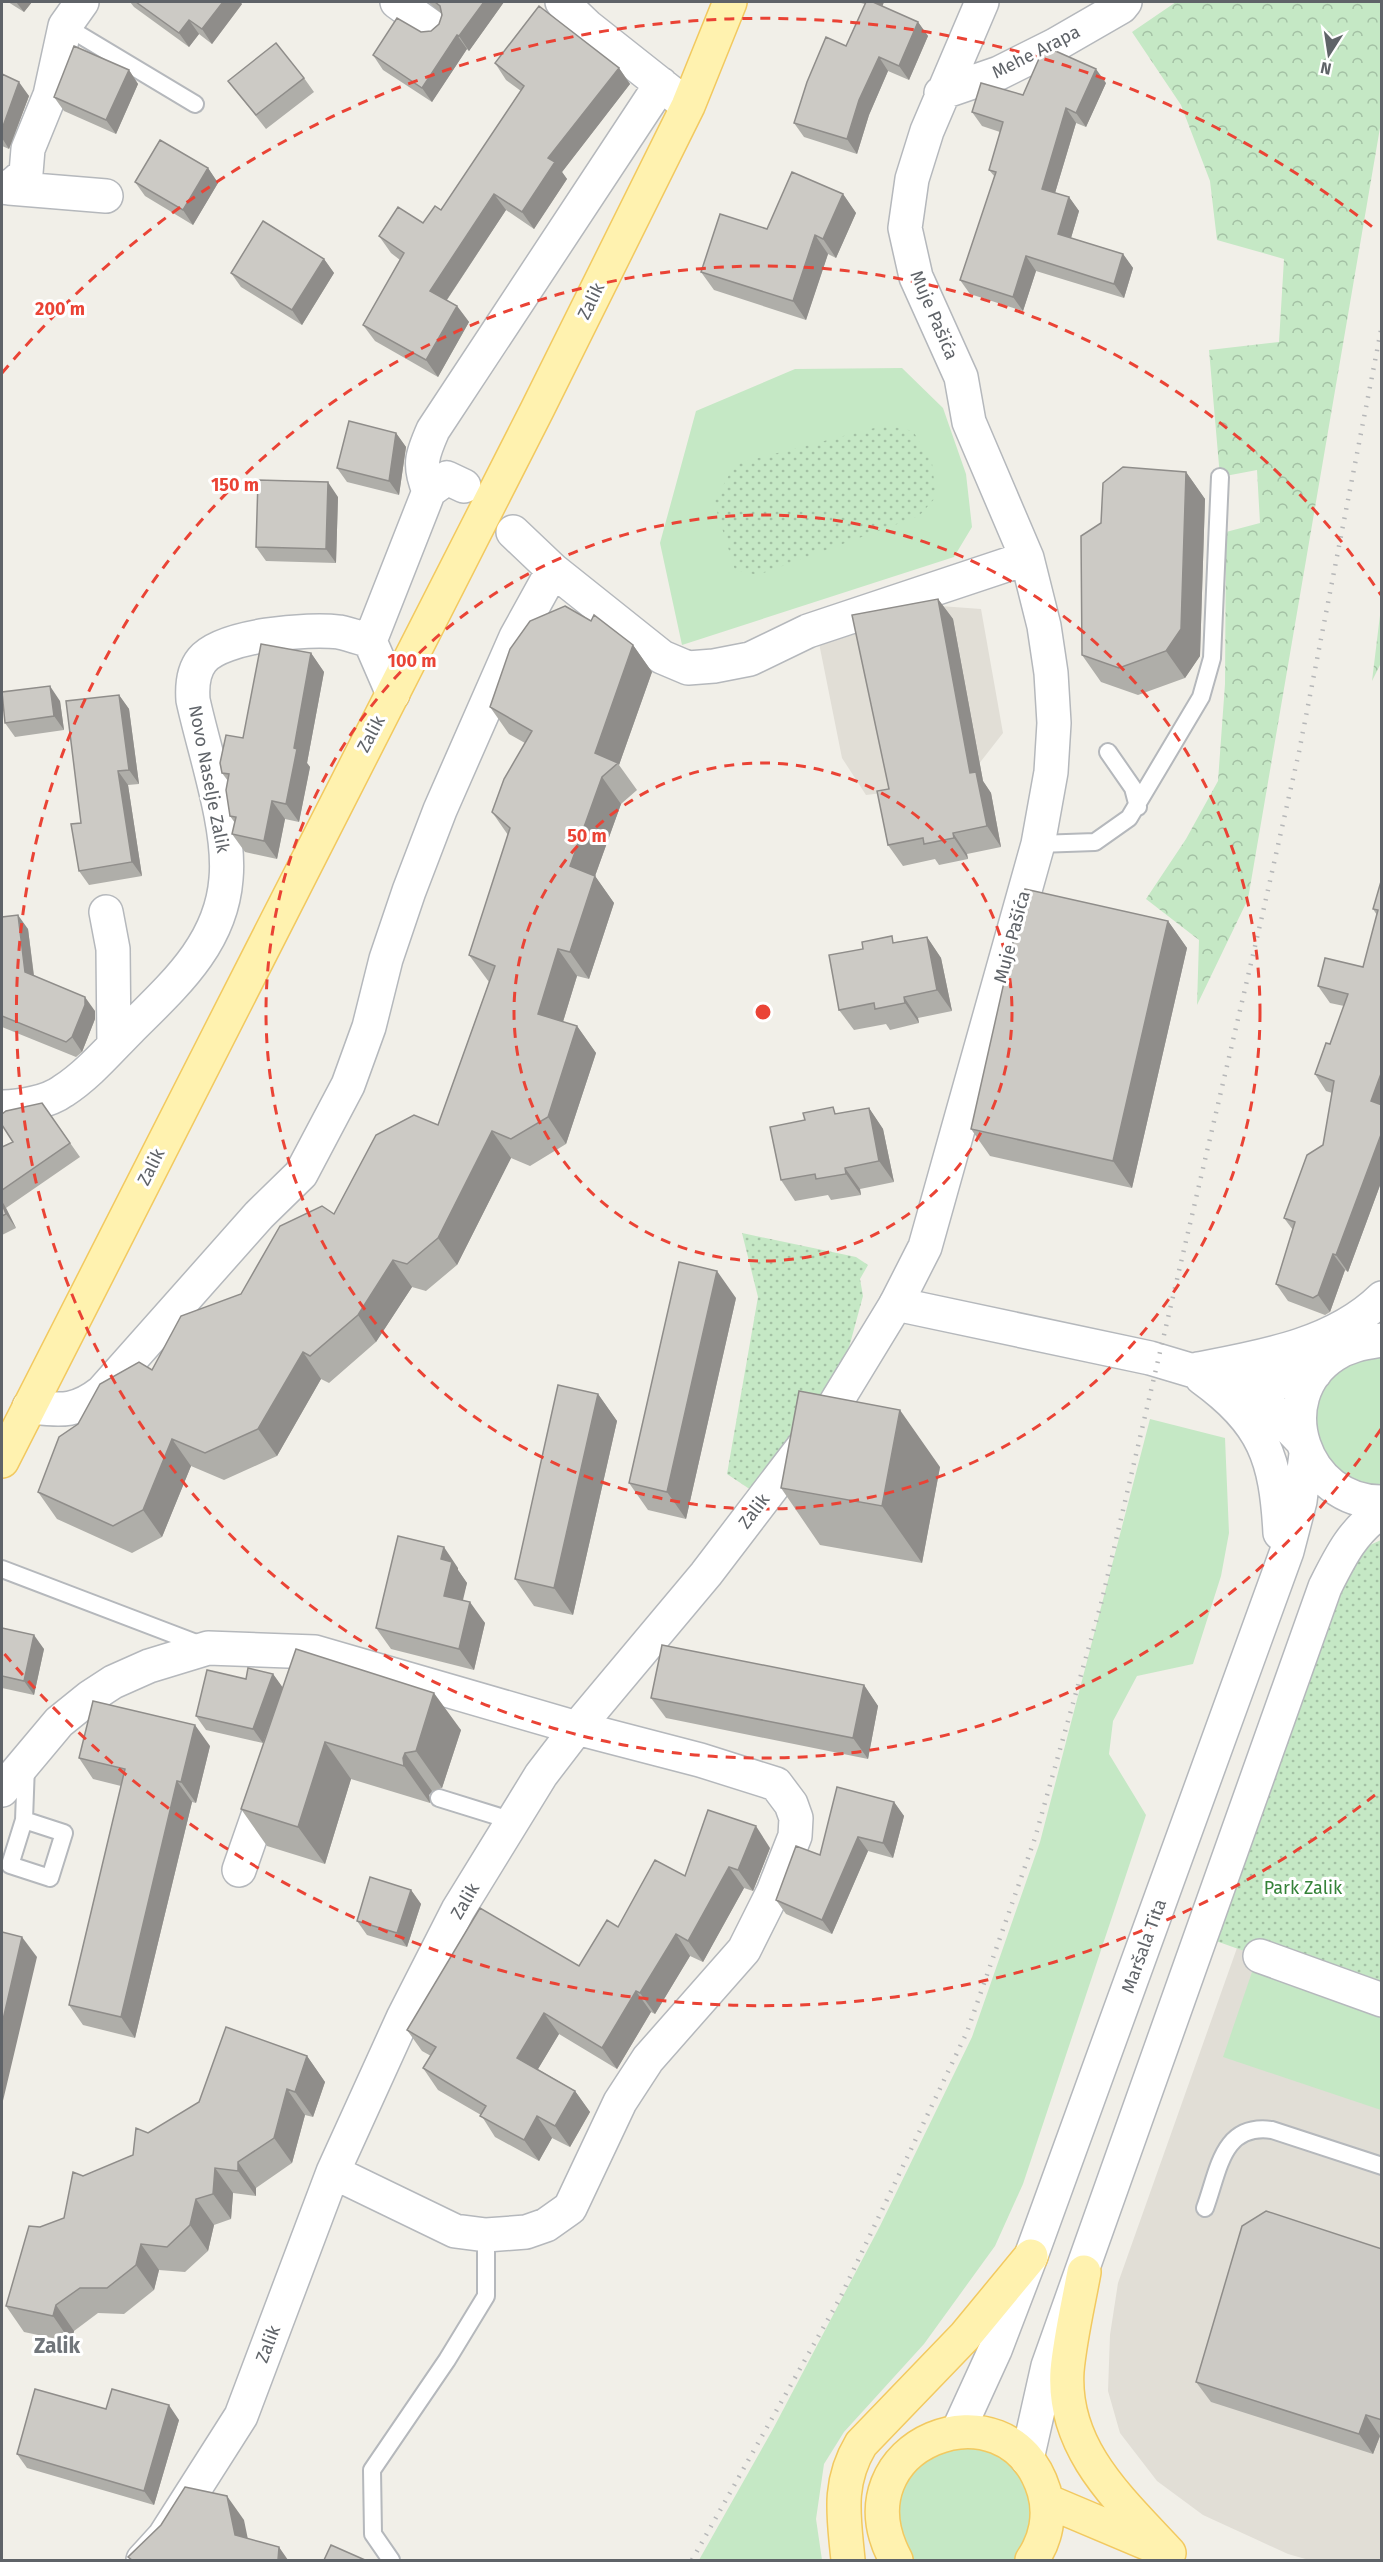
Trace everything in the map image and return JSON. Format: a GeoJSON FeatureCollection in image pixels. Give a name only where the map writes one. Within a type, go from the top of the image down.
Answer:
{"type":"FeatureCollection","features":[{"type":"Feature","properties":{"kind":"main road","name":"Zalik"},"geometry":{"type":"LineString","coordinates":[[3,1458],[393,693],[688,106],[730,2]]}},
{"type":"Feature","properties":{"kind":"main road"},"geometry":{"type":"LineString","coordinates":[[848,2560],[844,2490],[852,2459],[867,2438],[964,2336],[1031,2256]]}},
{"type":"Feature","properties":{"kind":"main road"},"geometry":{"type":"LineString","coordinates":[[1084,2272],[1067,2372],[1072,2426],[1091,2463],[1126,2508],[1178,2557]]}},
{"type":"Feature","properties":{"kind":"main road"},"geometry":{"type":"LineString","coordinates":[[896,2560],[886,2541],[881,2516],[884,2491],[895,2468],[912,2449],[934,2437],[958,2431],[984,2433],[1007,2442],[1027,2459],[1040,2478],[1047,2501],[1047,2526],[1039,2550],[1032,2560]]}},
{"type":"Feature","properties":{"kind":"main road"},"geometry":{"type":"LineString","coordinates":[[1047,2501],[1178,2557]]}},
{"type":"Feature","properties":{"kind":"street"},"geometry":{"type":"LineString","coordinates":[[397,2],[433,28]]}},
{"type":"Feature","properties":{"kind":"street"},"geometry":{"type":"LineString","coordinates":[[562,2],[587,26],[688,106]]}},
{"type":"Feature","properties":{"kind":"street","name":"Muje Pašića"},"geometry":{"type":"LineString","coordinates":[[896,1304],[925,1247],[1038,844],[1051,772],[1054,723],[1051,672],[1044,626],[1027,558],[969,422],[961,377],[916,277],[904,228],[912,179],[941,93],[982,2]]}},
{"type":"Feature","properties":{"kind":"street","name":"Mehe Arapa"},"geometry":{"type":"LineString","coordinates":[[941,93],[999,73],[1036,55],[1121,7],[1125,2]]}},
{"type":"Feature","properties":{"kind":"street"},"geometry":{"type":"LineString","coordinates":[[5,188],[26,173],[27,149],[50,95],[73,14]]}},
{"type":"Feature","properties":{"kind":"street"},"geometry":{"type":"LineString","coordinates":[[429,491],[421,472],[423,452],[432,430],[661,84]]}},
{"type":"Feature","properties":{"kind":"street"},"geometry":{"type":"LineString","coordinates":[[5,188],[106,196]]}},
{"type":"Feature","properties":{"kind":"street"},"geometry":{"type":"LineString","coordinates":[[393,693],[370,641],[429,491],[447,477],[464,486]]}},
{"type":"Feature","properties":{"kind":"street"},"geometry":{"type":"LineString","coordinates":[[513,532],[553,570],[662,657],[688,668],[750,659],[808,630],[1027,558]]}},
{"type":"Feature","properties":{"kind":"street"},"geometry":{"type":"LineString","coordinates":[[29,1407],[68,1410],[87,1403],[102,1392],[259,1215],[301,1174],[348,1086],[369,1027],[386,959],[440,810],[516,637],[553,570]]}},
{"type":"Feature","properties":{"kind":"street","name":"Novo Naselje Zalik"},"geometry":{"type":"LineString","coordinates":[[2,1107],[36,1101],[63,1092],[114,1046],[190,968],[207,942],[221,912],[226,878],[225,837],[193,700],[192,686],[201,660],[234,643],[273,634],[309,630],[330,631],[370,641]]}},
{"type":"Feature","properties":{"kind":"street"},"geometry":{"type":"LineString","coordinates":[[106,912],[112,949],[114,1046]]}},
{"type":"Feature","properties":{"kind":"street","name":"Novo Naselje Zalik"},"geometry":{"type":"LineString","coordinates":[[2,1127],[36,1101]]}},
{"type":"Feature","properties":{"kind":"street"},"geometry":{"type":"LineString","coordinates":[[1190,1370],[1268,1355],[1309,1342],[1368,1311],[1382,1298]]}},
{"type":"Feature","properties":{"kind":"street"},"geometry":{"type":"LineString","coordinates":[[896,1304],[1150,1358],[1244,1386],[1268,1405],[1304,1448],[1321,1477],[1343,1494],[1369,1502],[1382,1502]]}},
{"type":"Feature","properties":{"kind":"street","name":"Zalik"},"geometry":{"type":"LineString","coordinates":[[143,2560],[164,2537],[241,2416],[333,2172],[403,2018],[458,1910],[541,1775],[577,1728],[706,1574],[832,1409],[896,1304]]}},
{"type":"Feature","properties":{"kind":"street"},"geometry":{"type":"LineString","coordinates":[[1244,1386],[1281,1382],[1315,1373],[1333,1355],[1368,1342],[1382,1324]]}},
{"type":"Feature","properties":{"kind":"street"},"geometry":{"type":"LineString","coordinates":[[1190,1370],[1217,1389],[1251,1422],[1270,1461],[1278,1489],[1282,1564]]}},
{"type":"Feature","properties":{"kind":"street","name":"Maršala Tita"},"geometry":{"type":"LineString","coordinates":[[958,2431],[995,2350],[1031,2256],[1282,1564],[1299,1501],[1304,1448],[1299,1418],[1301,1406],[1304,1394],[1315,1373]]}},
{"type":"Feature","properties":{"kind":"street"},"geometry":{"type":"LineString","coordinates":[[1027,2459],[1048,2366],[1084,2272],[1325,1587],[1346,1545],[1366,1521],[1382,1511]]}},
{"type":"Feature","properties":{"kind":"street"},"geometry":{"type":"LineString","coordinates":[[1325,1587],[1370,1545],[1382,1540]]}},
{"type":"Feature","properties":{"kind":"street"},"geometry":{"type":"LineString","coordinates":[[2,1790],[59,1722],[113,1682],[176,1655],[208,1648],[315,1652],[577,1728],[721,1766],[776,1784],[791,1804],[796,1818],[795,1836],[773,1892],[744,1950],[648,2059],[620,2102],[570,2208],[546,2225],[526,2232],[486,2235],[455,2231],[333,2172]]}},
{"type":"Feature","properties":{"kind":"street"},"geometry":{"type":"LineString","coordinates":[[304,1683],[315,1652]]}},
{"type":"Feature","properties":{"kind":"street"},"geometry":{"type":"LineString","coordinates":[[238,1870],[277,1760]]}},
{"type":"Feature","properties":{"kind":"street"},"geometry":{"type":"LineString","coordinates":[[1260,1956],[1382,2000]]}},
{"type":"Feature","properties":{"kind":"lane"},"geometry":{"type":"LineString","coordinates":[[73,14],[195,104]]}},
{"type":"Feature","properties":{"kind":"lane"},"geometry":{"type":"LineString","coordinates":[[1038,844],[1095,842],[1129,818],[1138,807],[1201,697],[1212,658],[1220,477]]}},
{"type":"Feature","properties":{"kind":"lane"},"geometry":{"type":"LineString","coordinates":[[1108,752],[1132,788],[1138,807]]}},
{"type":"Feature","properties":{"kind":"lane"},"geometry":{"type":"LineString","coordinates":[[2,1569],[208,1648]]}},
{"type":"Feature","properties":{"kind":"lane"},"geometry":{"type":"LineString","coordinates":[[24,1820],[26,1759]]}},
{"type":"Feature","properties":{"kind":"lane"},"geometry":{"type":"LineString","coordinates":[[439,1798],[513,1821]]}},
{"type":"Feature","properties":{"kind":"lane"},"geometry":{"type":"LineString","coordinates":[[1205,2208],[1229,2144],[1242,2132],[1257,2128],[1272,2130],[1382,2166]]}},
{"type":"Feature","properties":{"kind":"lane"},"geometry":{"type":"LineString","coordinates":[[390,2560],[374,2534],[372,2470],[447,2360],[486,2296],[486,2235]]}},
{"type":"Feature","properties":{"kind":"shaded area"},"geometry":{"type":"Polygon","coordinates":[[[940,606],[981,609],[1003,733],[964,783],[866,795],[842,758],[819,643],[940,606]]]}},
{"type":"Feature","properties":{"kind":"shaded area"},"geometry":{"type":"Polygon","coordinates":[[[1237,1948],[1381,1999],[1381,2560],[1309,2560],[1288,2554],[1203,2515],[1157,2481],[1120,2433],[1108,2391],[1110,2335],[1118,2283],[1237,1948]]]}},
{"type":"Feature","properties":{"kind":"green space"},"geometry":{"type":"Polygon","coordinates":[[[1176,2],[1381,2],[1381,122],[1248,899],[1197,1005],[1199,940],[1146,899],[1186,839],[1218,781],[1225,684],[1226,532],[1260,523],[1257,470],[1220,477],[1209,350],[1279,342],[1284,259],[1217,240],[1210,181],[1181,105],[1132,32],[1176,2]]]}},
{"type":"Feature","properties":{"kind":"green space"},"geometry":{"type":"Polygon","coordinates":[[[902,368],[943,408],[966,474],[972,527],[954,557],[682,645],[660,543],[696,411],[795,369],[902,368]]]}},
{"type":"Feature","properties":{"kind":"green space"},"geometry":{"type":"Polygon","coordinates":[[[886,425],[913,431],[932,463],[936,497],[919,516],[758,575],[735,570],[714,502],[735,464],[886,425]]]}},
{"type":"Feature","properties":{"kind":"green space"},"geometry":{"type":"Polygon","coordinates":[[[1381,607],[1381,663],[1372,681],[1381,607]]]}},
{"type":"Feature","properties":{"kind":"green space"},"geometry":{"type":"Polygon","coordinates":[[[742,1233],[856,1257],[868,1265],[860,1279],[863,1296],[841,1377],[757,1494],[727,1474],[758,1297],[742,1233]]]}},
{"type":"Feature","properties":{"kind":"green space"},"geometry":{"type":"Polygon","coordinates":[[[1381,1345],[1381,1499],[1332,1482],[1307,1398],[1318,1377],[1381,1345]]]}},
{"type":"Feature","properties":{"kind":"green space"},"geometry":{"type":"Polygon","coordinates":[[[1150,1419],[1225,1438],[1229,1533],[1221,1576],[1193,1664],[1137,1676],[1113,1721],[1109,1754],[1146,1815],[1023,2184],[995,2246],[924,2344],[844,2432],[824,2464],[816,2519],[822,2560],[699,2560],[773,2429],[880,2226],[972,2037],[1040,1842],[1150,1419]]]}},
{"type":"Feature","properties":{"kind":"green space","name":"Park Zalik"},"geometry":{"type":"Polygon","coordinates":[[[1381,1540],[1381,2000],[1202,1936],[1325,1587],[1370,1545],[1381,1540]]]}},
{"type":"Feature","properties":{"kind":"green space"},"geometry":{"type":"Polygon","coordinates":[[[1253,1969],[1381,2013],[1381,2110],[1223,2057],[1253,1969]]]}},
{"type":"Feature","properties":{"kind":"green space"},"geometry":{"type":"Polygon","coordinates":[[[989,2440],[1040,2496],[1025,2560],[904,2560],[889,2494],[917,2453],[989,2440]]]}},
{"type":"Feature","properties":{"kind":"building"},"geometry":{"type":"Polygon","coordinates":[[[136,2],[223,2],[202,29],[189,20],[179,33],[136,2]]]}},
{"type":"Feature","properties":{"kind":"building"},"geometry":{"type":"Polygon","coordinates":[[[435,2],[484,2],[459,36],[457,35],[422,88],[373,55],[397,18],[421,32],[431,31],[439,24],[442,15],[440,6],[435,2]]]}},
{"type":"Feature","properties":{"kind":"building"},"geometry":{"type":"Polygon","coordinates":[[[866,2],[873,2],[918,22],[899,66],[879,57],[859,100],[847,139],[794,123],[807,82],[826,37],[846,46],[866,2]]]}},
{"type":"Feature","properties":{"kind":"building"},"geometry":{"type":"Polygon","coordinates":[[[539,6],[619,68],[548,158],[555,162],[522,212],[494,194],[430,291],[457,306],[426,360],[363,325],[404,253],[379,236],[398,207],[423,223],[435,206],[441,210],[524,86],[495,63],[539,6]]]}},
{"type":"Feature","properties":{"kind":"building"},"geometry":{"type":"Polygon","coordinates":[[[276,43],[304,78],[256,115],[228,81],[276,43]]]}},
{"type":"Feature","properties":{"kind":"building"},"geometry":{"type":"Polygon","coordinates":[[[74,46],[129,70],[106,120],[54,97],[74,46]]]}},
{"type":"Feature","properties":{"kind":"building"},"geometry":{"type":"Polygon","coordinates":[[[1051,49],[1096,69],[1076,113],[1066,108],[1042,189],[1069,197],[1058,234],[1123,254],[1114,284],[1026,256],[1013,297],[960,280],[996,172],[989,170],[1003,122],[972,112],[981,83],[1023,95],[1041,54],[1051,49]]]}},
{"type":"Feature","properties":{"kind":"building"},"geometry":{"type":"Polygon","coordinates":[[[2,74],[19,82],[2,129],[2,74]]]}},
{"type":"Feature","properties":{"kind":"building"},"geometry":{"type":"Polygon","coordinates":[[[160,140],[208,168],[183,210],[135,182],[160,140]]]}},
{"type":"Feature","properties":{"kind":"building"},"geometry":{"type":"Polygon","coordinates":[[[792,172],[843,194],[823,239],[815,235],[793,301],[701,272],[720,214],[767,229],[792,172]]]}},
{"type":"Feature","properties":{"kind":"building"},"geometry":{"type":"Polygon","coordinates":[[[263,221],[324,259],[292,310],[231,273],[263,221]]]}},
{"type":"Feature","properties":{"kind":"building"},"geometry":{"type":"Polygon","coordinates":[[[349,421],[396,433],[389,481],[337,468],[349,421]]]}},
{"type":"Feature","properties":{"kind":"building"},"geometry":{"type":"Polygon","coordinates":[[[1123,467],[1186,472],[1181,629],[1166,651],[1119,668],[1082,655],[1081,536],[1101,523],[1103,483],[1123,467]]]}},
{"type":"Feature","properties":{"kind":"building"},"geometry":{"type":"Polygon","coordinates":[[[258,480],[328,482],[326,549],[256,547],[258,480]]]}},
{"type":"Feature","properties":{"kind":"building"},"geometry":{"type":"Polygon","coordinates":[[[938,599],[970,773],[976,772],[987,826],[953,833],[954,838],[924,844],[923,838],[888,845],[877,791],[889,789],[852,615],[938,599]]]}},
{"type":"Feature","properties":{"kind":"building"},"geometry":{"type":"Polygon","coordinates":[[[565,606],[591,621],[594,615],[633,645],[595,753],[618,763],[602,777],[570,866],[595,876],[570,952],[558,949],[538,1014],[577,1026],[548,1117],[511,1139],[492,1131],[438,1238],[407,1264],[393,1260],[358,1315],[310,1356],[303,1352],[258,1429],[205,1453],[172,1439],[143,1510],[113,1526],[38,1492],[59,1437],[78,1424],[100,1384],[139,1362],[152,1370],[181,1316],[241,1294],[280,1226],[322,1206],[334,1214],[376,1135],[414,1115],[438,1125],[495,966],[469,955],[510,828],[492,812],[504,779],[532,731],[490,707],[510,649],[530,621],[565,606]]]}},
{"type":"Feature","properties":{"kind":"building"},"geometry":{"type":"Polygon","coordinates":[[[261,644],[311,653],[294,748],[297,749],[286,804],[272,801],[264,841],[232,834],[236,817],[230,816],[226,790],[229,774],[222,773],[220,763],[226,735],[243,738],[261,644]]]}},
{"type":"Feature","properties":{"kind":"building"},"geometry":{"type":"Polygon","coordinates":[[[50,686],[54,716],[5,723],[2,692],[50,686]]]}},
{"type":"Feature","properties":{"kind":"building"},"geometry":{"type":"Polygon","coordinates":[[[119,695],[129,770],[118,771],[132,862],[79,871],[71,824],[81,823],[66,701],[119,695]]]}},
{"type":"Feature","properties":{"kind":"building"},"geometry":{"type":"Polygon","coordinates":[[[1382,878],[1382,1071],[1371,1101],[1382,1105],[1382,1132],[1336,1255],[1333,1254],[1318,1295],[1313,1298],[1276,1284],[1295,1222],[1284,1218],[1307,1155],[1323,1145],[1334,1081],[1315,1074],[1326,1043],[1330,1044],[1348,994],[1318,986],[1325,958],[1363,967],[1378,910],[1373,909],[1382,878]]]}},
{"type":"Feature","properties":{"kind":"building"},"geometry":{"type":"Polygon","coordinates":[[[1025,889],[1168,921],[1113,1161],[971,1129],[1025,889]]]}},
{"type":"Feature","properties":{"kind":"building"},"geometry":{"type":"Polygon","coordinates":[[[18,915],[25,972],[85,997],[85,1005],[72,1037],[66,1042],[2,1016],[2,917],[18,915]]]}},
{"type":"Feature","properties":{"kind":"building"},"geometry":{"type":"Polygon","coordinates":[[[892,936],[893,943],[927,937],[937,990],[904,997],[905,1003],[875,1009],[874,1003],[839,1010],[829,955],[863,949],[862,942],[892,936]]]}},
{"type":"Feature","properties":{"kind":"building"},"geometry":{"type":"Polygon","coordinates":[[[42,1103],[70,1143],[2,1190],[2,1147],[13,1142],[2,1125],[2,1114],[6,1111],[42,1103]]]}},
{"type":"Feature","properties":{"kind":"building"},"geometry":{"type":"Polygon","coordinates":[[[833,1107],[835,1114],[869,1108],[879,1161],[845,1168],[846,1174],[816,1179],[815,1174],[781,1180],[770,1127],[805,1120],[803,1113],[833,1107]]]}},
{"type":"Feature","properties":{"kind":"building"},"geometry":{"type":"Polygon","coordinates":[[[2,1204],[6,1214],[2,1216],[2,1204]]]}},
{"type":"Feature","properties":{"kind":"building"},"geometry":{"type":"Polygon","coordinates":[[[679,1262],[717,1271],[667,1492],[629,1483],[679,1262]]]}},
{"type":"Feature","properties":{"kind":"building"},"geometry":{"type":"Polygon","coordinates":[[[558,1385],[598,1394],[554,1588],[515,1579],[558,1385]]]}},
{"type":"Feature","properties":{"kind":"building"},"geometry":{"type":"Polygon","coordinates":[[[799,1391],[900,1410],[882,1506],[781,1488],[799,1391]]]}},
{"type":"Feature","properties":{"kind":"building"},"geometry":{"type":"Polygon","coordinates":[[[398,1536],[444,1547],[441,1559],[452,1562],[444,1596],[470,1602],[459,1649],[376,1628],[398,1536]]]}},
{"type":"Feature","properties":{"kind":"building"},"geometry":{"type":"Polygon","coordinates":[[[2,1628],[34,1635],[24,1681],[2,1676],[2,1628]]]}},
{"type":"Feature","properties":{"kind":"building"},"geometry":{"type":"Polygon","coordinates":[[[662,1645],[864,1685],[853,1738],[651,1698],[662,1645]]]}},
{"type":"Feature","properties":{"kind":"building"},"geometry":{"type":"Polygon","coordinates":[[[296,1649],[434,1693],[416,1751],[405,1753],[404,1766],[325,1742],[298,1827],[241,1809],[296,1649]]]}},
{"type":"Feature","properties":{"kind":"building"},"geometry":{"type":"Polygon","coordinates":[[[248,1668],[273,1674],[253,1729],[196,1716],[207,1670],[246,1679],[248,1668]]]}},
{"type":"Feature","properties":{"kind":"building"},"geometry":{"type":"Polygon","coordinates":[[[93,1701],[195,1725],[181,1782],[177,1781],[121,2017],[69,2005],[125,1769],[79,1758],[93,1701]]]}},
{"type":"Feature","properties":{"kind":"building"},"geometry":{"type":"Polygon","coordinates":[[[837,1787],[894,1802],[883,1843],[858,1837],[822,1920],[776,1900],[796,1846],[820,1855],[837,1787]]]}},
{"type":"Feature","properties":{"kind":"building"},"geometry":{"type":"Polygon","coordinates":[[[708,1810],[756,1826],[738,1870],[729,1867],[688,1941],[676,1934],[640,1993],[636,1991],[602,2048],[544,2013],[517,2058],[575,2091],[555,2126],[537,2116],[524,2140],[480,2116],[486,2106],[423,2068],[436,2047],[407,2030],[480,1908],[579,1966],[607,1920],[618,1927],[655,1860],[685,1876],[708,1810]]]}},
{"type":"Feature","properties":{"kind":"building"},"geometry":{"type":"Polygon","coordinates":[[[370,1877],[411,1890],[397,1933],[357,1921],[370,1877]]]}},
{"type":"Feature","properties":{"kind":"building"},"geometry":{"type":"Polygon","coordinates":[[[2,1932],[22,1937],[2,2024],[2,1932]]]}},
{"type":"Feature","properties":{"kind":"building"},"geometry":{"type":"Polygon","coordinates":[[[226,2027],[307,2056],[295,2092],[287,2089],[274,2138],[238,2162],[238,2171],[215,2168],[213,2194],[196,2199],[190,2225],[167,2247],[141,2244],[136,2265],[107,2288],[80,2288],[56,2305],[53,2316],[6,2306],[29,2226],[40,2227],[64,2218],[73,2172],[83,2176],[133,2155],[136,2128],[148,2133],[199,2102],[226,2027]]]}},
{"type":"Feature","properties":{"kind":"building"},"geometry":{"type":"Polygon","coordinates":[[[1266,2211],[1382,2249],[1382,2420],[1366,2415],[1359,2434],[1196,2382],[1242,2226],[1266,2211]]]}},
{"type":"Feature","properties":{"kind":"building"},"geometry":{"type":"Polygon","coordinates":[[[35,2389],[106,2409],[112,2389],[169,2405],[144,2491],[17,2454],[35,2389]]]}},
{"type":"Feature","properties":{"kind":"building"},"geometry":{"type":"Polygon","coordinates":[[[185,2487],[227,2496],[235,2535],[279,2547],[278,2560],[132,2560],[128,2557],[161,2525],[185,2487]]]}},
{"type":"Feature","properties":{"kind":"building"},"geometry":{"type":"Polygon","coordinates":[[[331,2545],[365,2560],[324,2560],[331,2545]]]}},
{"type":"Feature","properties":{"kind":"railway"},"geometry":{"type":"LineString","coordinates":[[692,2560],[840,2298],[967,2032],[1035,1838],[1101,1604],[1263,912],[1299,752],[1382,325]]}},
{"type":"Feature","properties":{"kind":"district","name":"Zalik"},"geometry":{"type":"Point","coordinates":[57,2346]}}]}
